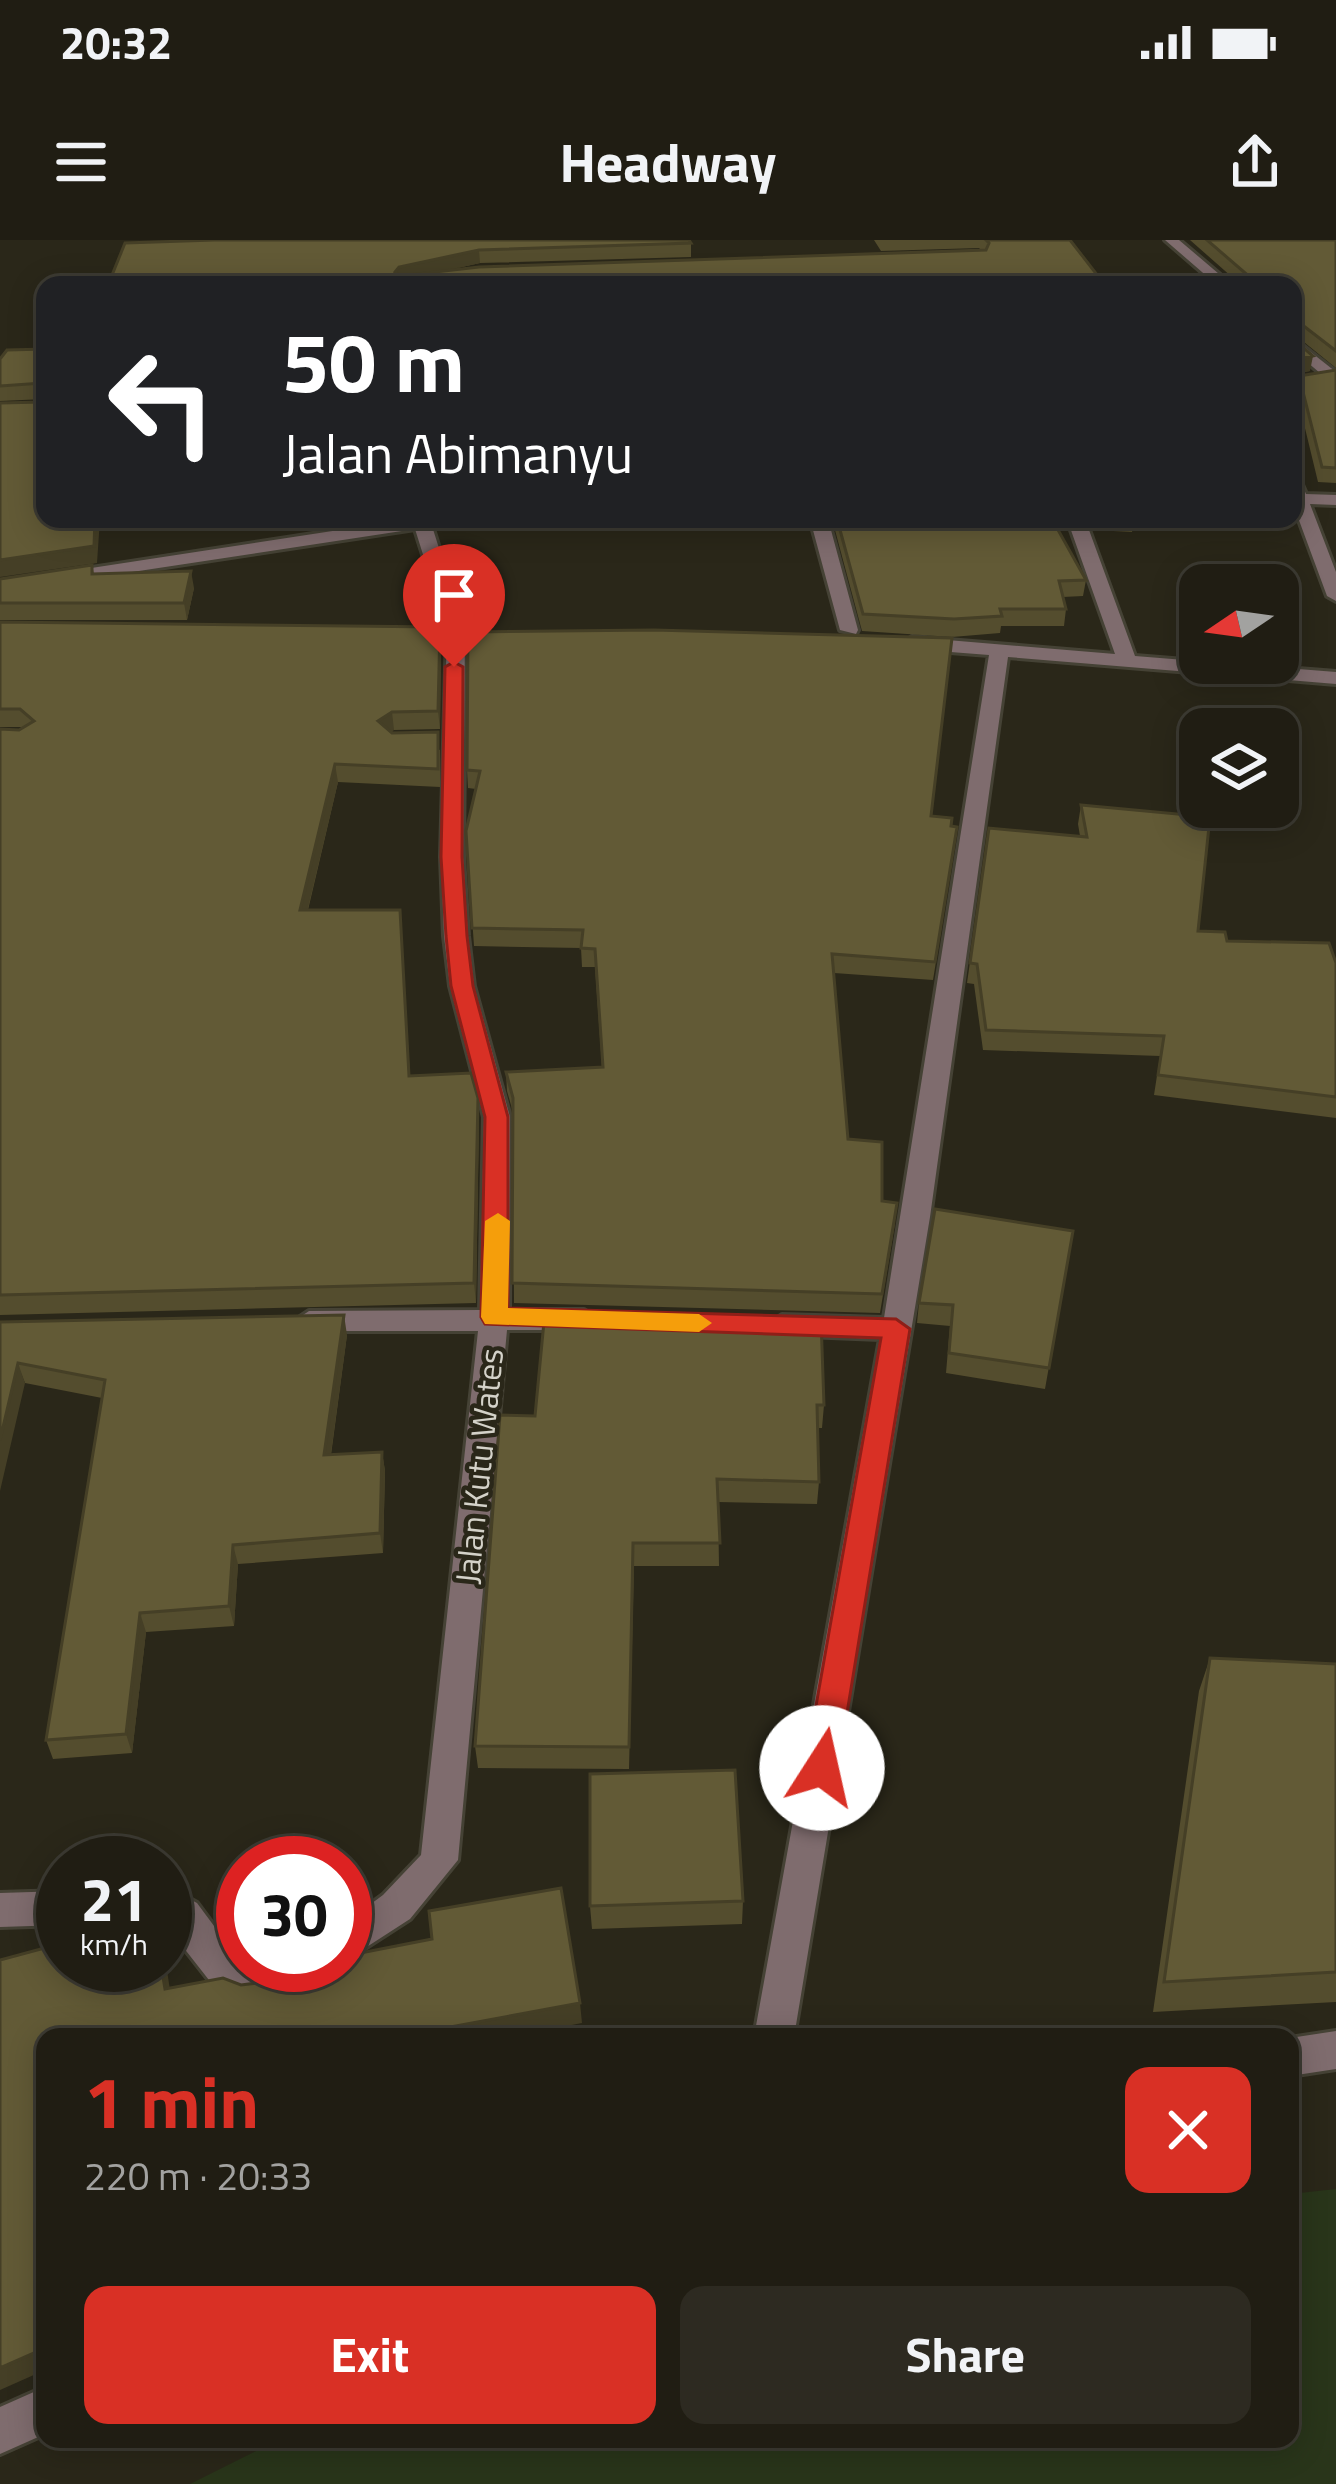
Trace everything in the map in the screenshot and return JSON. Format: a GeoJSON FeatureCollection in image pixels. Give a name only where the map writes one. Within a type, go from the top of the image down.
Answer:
{"type":"FeatureCollection","features":[{"type":"Feature","properties":{"kind":"street"},"geometry":{"type":"LineString","coordinates":[[1171,240],[1214,276]]}},
{"type":"Feature","properties":{"kind":"street"},"geometry":{"type":"LineString","coordinates":[[1302,349],[1334,375]]}},
{"type":"Feature","properties":{"kind":"street"},"geometry":{"type":"LineString","coordinates":[[1313,379],[1334,375]]}},
{"type":"Feature","properties":{"kind":"street"},"geometry":{"type":"LineString","coordinates":[[1302,492],[1336,500]]}},
{"type":"Feature","properties":{"kind":"street"},"geometry":{"type":"LineString","coordinates":[[1302,508],[1336,596]]}},
{"type":"Feature","properties":{"kind":"street"},"geometry":{"type":"LineString","coordinates":[[0,587],[383,528]]}},
{"type":"Feature","properties":{"kind":"street","name":"Jalan Kutu Wates"},"geometry":{"type":"LineString","coordinates":[[372,1928],[416,1892],[439,1860],[494,1317],[496,1117],[462,986],[442,739],[456,632],[424,528]]}},
{"type":"Feature","properties":{"kind":"street"},"geometry":{"type":"LineString","coordinates":[[821,528],[848,637]]}},
{"type":"Feature","properties":{"kind":"street"},"geometry":{"type":"LineString","coordinates":[[1079,528],[1126,658]]}},
{"type":"Feature","properties":{"kind":"street"},"geometry":{"type":"LineString","coordinates":[[882,642],[1336,677]]}},
{"type":"Feature","properties":{"kind":"street"},"geometry":{"type":"LineString","coordinates":[[776,2028],[959,946],[1000,648]]}},
{"type":"Feature","properties":{"kind":"street"},"geometry":{"type":"LineString","coordinates":[[283,1322],[494,1317],[613,1320]]}},
{"type":"Feature","properties":{"kind":"street"},"geometry":{"type":"LineString","coordinates":[[754,1324],[896,1329]]}},
{"type":"Feature","properties":{"kind":"street"},"geometry":{"type":"LineString","coordinates":[[0,1910],[36,1908]]}},
{"type":"Feature","properties":{"kind":"street"},"geometry":{"type":"LineString","coordinates":[[192,1922],[216,1962]]}},
{"type":"Feature","properties":{"kind":"street"},"geometry":{"type":"LineString","coordinates":[[1299,2056],[1336,2050]]}},
{"type":"Feature","properties":{"kind":"street"},"geometry":{"type":"LineString","coordinates":[[0,2431],[36,2414]]}},
{"type":"Feature","properties":{"kind":"green space"},"geometry":{"type":"Polygon","coordinates":[[[1336,2189],[1336,2484],[190,2484],[262,2448],[1299,2448],[1299,2193],[1336,2189]]]}},
{"type":"Feature","properties":{"kind":"building"},"geometry":{"type":"Polygon","coordinates":[[[986,240],[1070,240],[1098,276],[400,276],[479,267],[986,250],[986,240]]]}},
{"type":"Feature","properties":{"kind":"building"},"geometry":{"type":"Polygon","coordinates":[[[1207,240],[1336,240],[1336,351],[1302,325],[1302,276],[1249,276],[1207,240]]]}},
{"type":"Feature","properties":{"kind":"building"},"geometry":{"type":"Polygon","coordinates":[[[125,243],[691,243],[479,250],[399,267],[395,272],[400,276],[112,276],[125,243]]]}},
{"type":"Feature","properties":{"kind":"building"},"geometry":{"type":"Polygon","coordinates":[[[36,349],[36,383],[0,386],[0,359],[7,350],[36,349]]]}},
{"type":"Feature","properties":{"kind":"building"},"geometry":{"type":"Polygon","coordinates":[[[1336,370],[1336,468],[1322,467],[1302,376],[1336,370]]]}},
{"type":"Feature","properties":{"kind":"building"},"geometry":{"type":"Polygon","coordinates":[[[36,402],[36,528],[95,528],[94,546],[0,560],[0,403],[36,402]]]}},
{"type":"Feature","properties":{"kind":"building"},"geometry":{"type":"Polygon","coordinates":[[[839,528],[1057,528],[1086,580],[1059,581],[1066,609],[1000,609],[1002,616],[954,619],[863,614],[839,528]]]}},
{"type":"Feature","properties":{"kind":"building"},"geometry":{"type":"Polygon","coordinates":[[[92,565],[92,574],[191,571],[184,603],[0,603],[0,579],[92,565]]]}},
{"type":"Feature","properties":{"kind":"building"},"geometry":{"type":"Polygon","coordinates":[[[0,622],[440,627],[438,711],[392,712],[378,721],[392,733],[438,732],[438,769],[335,764],[300,910],[400,910],[409,1076],[471,1073],[478,1098],[474,1283],[0,1295],[0,729],[19,730],[34,721],[20,709],[0,709],[0,622]]]}},
{"type":"Feature","properties":{"kind":"building"},"geometry":{"type":"Polygon","coordinates":[[[654,630],[952,638],[931,816],[952,818],[951,826],[957,827],[935,962],[832,954],[848,1139],[882,1142],[882,1201],[897,1203],[882,1294],[512,1283],[513,1098],[506,1072],[603,1067],[595,949],[581,948],[583,930],[472,928],[466,831],[480,771],[467,770],[468,632],[654,630]]]}},
{"type":"Feature","properties":{"kind":"building"},"geometry":{"type":"Polygon","coordinates":[[[1081,805],[1179,814],[1179,828],[1209,828],[1198,931],[1225,932],[1227,941],[1329,943],[1336,963],[1336,1097],[1158,1075],[1164,1036],[986,1030],[977,964],[970,963],[989,828],[1087,837],[1081,805]]]}},
{"type":"Feature","properties":{"kind":"building"},"geometry":{"type":"Polygon","coordinates":[[[935,1209],[1073,1231],[1049,1368],[949,1353],[953,1305],[919,1303],[935,1209]]]}},
{"type":"Feature","properties":{"kind":"building"},"geometry":{"type":"Polygon","coordinates":[[[545,1311],[821,1319],[824,1405],[817,1405],[819,1482],[717,1479],[720,1543],[633,1543],[629,1747],[475,1746],[500,1415],[535,1416],[545,1311]]]}},
{"type":"Feature","properties":{"kind":"building"},"geometry":{"type":"Polygon","coordinates":[[[344,1315],[324,1455],[382,1452],[380,1533],[233,1545],[229,1606],[140,1613],[126,1734],[46,1740],[105,1380],[18,1363],[0,1440],[0,1322],[344,1315]]]}},
{"type":"Feature","properties":{"kind":"building"},"geometry":{"type":"Polygon","coordinates":[[[1210,1658],[1336,1664],[1336,1972],[1164,1982],[1210,1658]]]}},
{"type":"Feature","properties":{"kind":"building"},"geometry":{"type":"Polygon","coordinates":[[[735,1770],[743,1901],[590,1906],[590,1774],[735,1770]]]}},
{"type":"Feature","properties":{"kind":"building"},"geometry":{"type":"Polygon","coordinates":[[[561,1888],[580,2003],[445,2028],[36,2028],[36,2352],[0,2368],[0,1960],[36,1950],[36,1992],[192,1992],[192,1984],[216,1979],[216,1992],[372,1992],[372,1951],[432,1939],[429,1911],[561,1888]]]}},
{"type":"Feature","properties":{"kind":"slow traffic"},"geometry":{"type":"LineString","coordinates":[[498,1221],[494,1317],[699,1323]]}},
{"type":"Feature","properties":{"kind":"route"},"geometry":{"type":"LineString","coordinates":[[454,667],[456,936],[462,986],[496,1117],[499,1180],[494,1317],[896,1329],[822,1768]]}}]}
